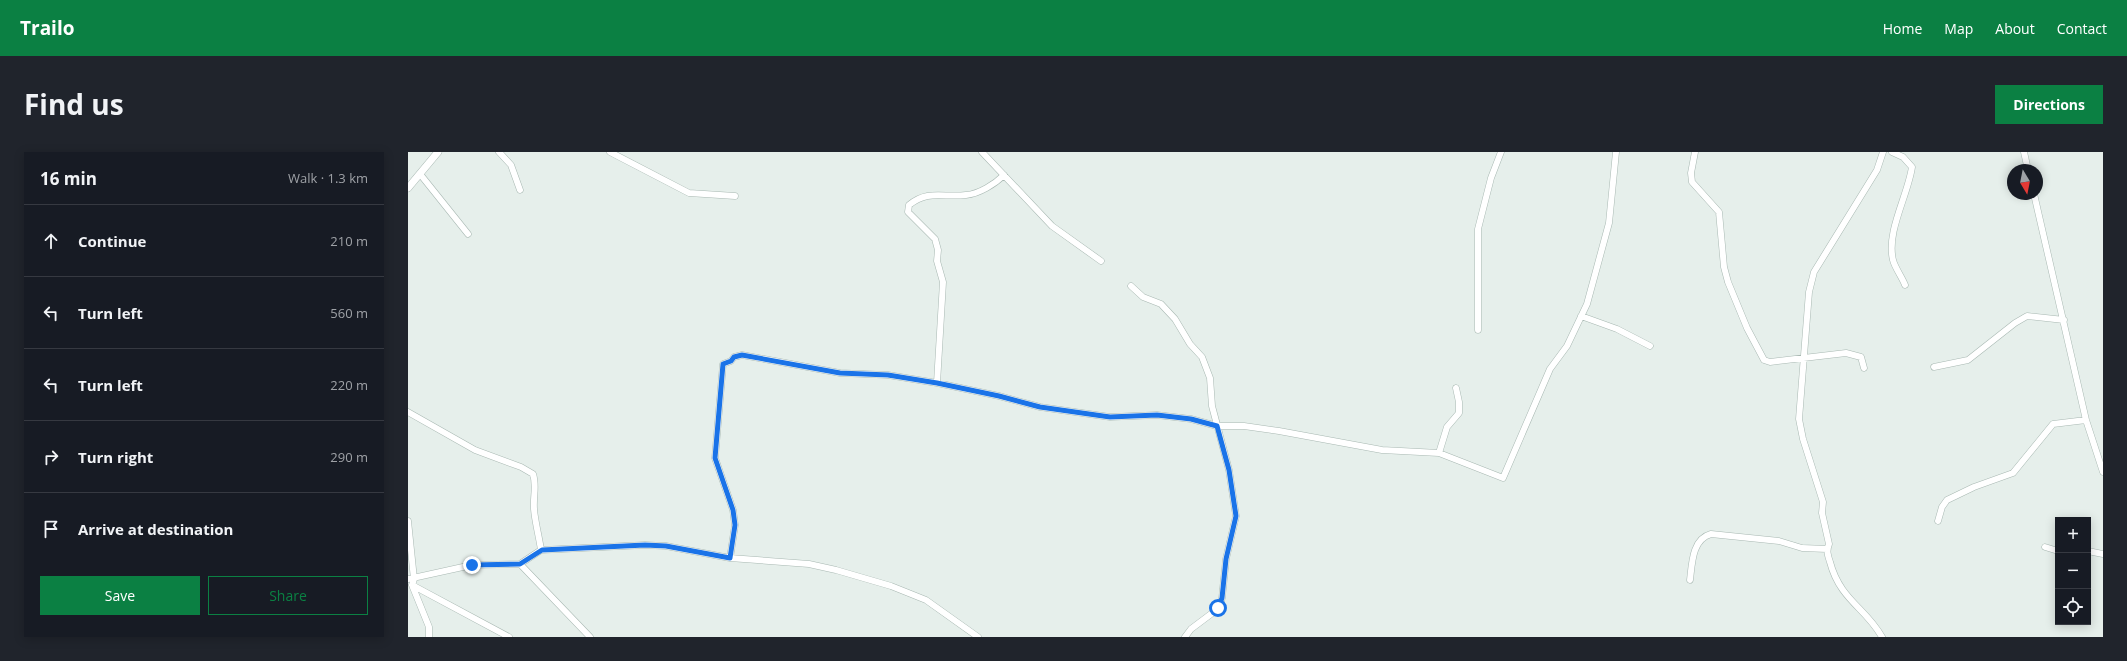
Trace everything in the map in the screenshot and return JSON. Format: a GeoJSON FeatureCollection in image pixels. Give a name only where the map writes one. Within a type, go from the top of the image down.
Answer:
{"type":"FeatureCollection","features":[{"type":"Feature","properties":{"kind":"street"},"geometry":{"type":"LineString","coordinates":[[408,188],[438,152]]}},
{"type":"Feature","properties":{"kind":"street"},"geometry":{"type":"LineString","coordinates":[[499,152],[511,165],[520,190]]}},
{"type":"Feature","properties":{"kind":"street"},"geometry":{"type":"LineString","coordinates":[[610,152],[654,174],[676,188],[690,193],[735,196]]}},
{"type":"Feature","properties":{"kind":"street"},"geometry":{"type":"LineString","coordinates":[[982,152],[1004,175],[1016,191],[1052,226],[1101,261]]}},
{"type":"Feature","properties":{"kind":"street"},"geometry":{"type":"LineString","coordinates":[[1478,330],[1478,229],[1491,178],[1501,152]]}},
{"type":"Feature","properties":{"kind":"street"},"geometry":{"type":"LineString","coordinates":[[730,558],[735,525],[733,510],[715,458],[723,364],[731,361],[734,357],[742,355],[840,373],[888,375],[937,383],[999,396],[1040,407],[1110,417],[1157,415],[1191,419],[1217,426],[1244,426],[1279,431],[1382,450],[1439,453],[1503,478],[1550,369],[1567,346],[1587,304],[1609,223],[1616,152]]}},
{"type":"Feature","properties":{"kind":"street"},"geometry":{"type":"LineString","coordinates":[[1695,152],[1691,173],[1692,182],[1719,212],[1724,267],[1728,282],[1750,335],[1764,360],[1770,362],[1803,357],[1850,354],[1861,357],[1864,368]]}},
{"type":"Feature","properties":{"kind":"street"},"geometry":{"type":"LineString","coordinates":[[1882,637],[1840,589],[1833,575],[1827,549],[1829,544],[1822,513],[1823,502],[1803,439],[1799,419],[1809,292],[1814,272],[1877,170],[1883,152]]}},
{"type":"Feature","properties":{"kind":"street"},"geometry":{"type":"LineString","coordinates":[[1892,152],[1903,157],[1912,167],[1910,182],[1898,217],[1892,243],[1893,260],[1906,285]]}},
{"type":"Feature","properties":{"kind":"street"},"geometry":{"type":"LineString","coordinates":[[2024,152],[2027,164]]}},
{"type":"Feature","properties":{"kind":"street"},"geometry":{"type":"LineString","coordinates":[[420,174],[468,234]]}},
{"type":"Feature","properties":{"kind":"street"},"geometry":{"type":"LineString","coordinates":[[937,383],[943,282],[937,261],[938,250],[935,240],[908,212],[909,205],[916,199],[934,194],[967,195],[996,183],[1004,175]]}},
{"type":"Feature","properties":{"kind":"street"},"geometry":{"type":"LineString","coordinates":[[2035,200],[2086,420],[2103,472]]}},
{"type":"Feature","properties":{"kind":"street"},"geometry":{"type":"LineString","coordinates":[[1131,286],[1143,297],[1161,304],[1174,319],[1190,344],[1202,357],[1210,378],[1212,406],[1229,470],[1236,516],[1226,559],[1222,598],[1218,608],[1191,629],[1186,637]]}},
{"type":"Feature","properties":{"kind":"street"},"geometry":{"type":"LineString","coordinates":[[1581,316],[1617,329],[1650,346]]}},
{"type":"Feature","properties":{"kind":"street"},"geometry":{"type":"LineString","coordinates":[[1934,367],[1968,360],[2015,323],[2027,316],[2064,320]]}},
{"type":"Feature","properties":{"kind":"street"},"geometry":{"type":"LineString","coordinates":[[1439,453],[1447,427],[1458,413],[1459,402],[1456,388]]}},
{"type":"Feature","properties":{"kind":"street"},"geometry":{"type":"LineString","coordinates":[[408,412],[475,450],[521,467],[533,474],[536,483],[534,498],[535,519],[542,550]]}},
{"type":"Feature","properties":{"kind":"street"},"geometry":{"type":"LineString","coordinates":[[1938,521],[1942,507],[1947,500],[1974,487],[2013,472],[2053,424],[2086,420]]}},
{"type":"Feature","properties":{"kind":"street"},"geometry":{"type":"LineString","coordinates":[[408,521],[411,581],[429,627],[429,637]]}},
{"type":"Feature","properties":{"kind":"street"},"geometry":{"type":"LineString","coordinates":[[1690,580],[1692,559],[1698,542],[1704,536],[1711,534],[1779,541],[1802,548],[1827,549]]}},
{"type":"Feature","properties":{"kind":"street"},"geometry":{"type":"LineString","coordinates":[[411,581],[472,565],[520,564],[542,550],[645,545],[666,546],[730,558],[808,564],[836,570],[891,586],[926,600],[978,637]]}},
{"type":"Feature","properties":{"kind":"street"},"geometry":{"type":"LineString","coordinates":[[2045,547],[2055,549]]}},
{"type":"Feature","properties":{"kind":"street"},"geometry":{"type":"LineString","coordinates":[[2091,552],[2103,554]]}},
{"type":"Feature","properties":{"kind":"street"},"geometry":{"type":"LineString","coordinates":[[520,564],[590,637]]}},
{"type":"Feature","properties":{"kind":"street"},"geometry":{"type":"LineString","coordinates":[[411,581],[509,637]]}},
{"type":"Feature","properties":{"kind":"route"},"geometry":{"type":"LineString","coordinates":[[472,565],[520,564],[542,550],[645,545],[666,546],[730,558],[735,525],[733,510],[722,474],[715,458],[723,364],[731,361],[734,357],[742,355],[840,373],[888,375],[937,383],[999,396],[1040,407],[1080,411],[1110,417],[1157,415],[1191,419],[1217,426],[1229,470],[1236,516],[1226,559],[1222,598],[1218,608]]}}]}
